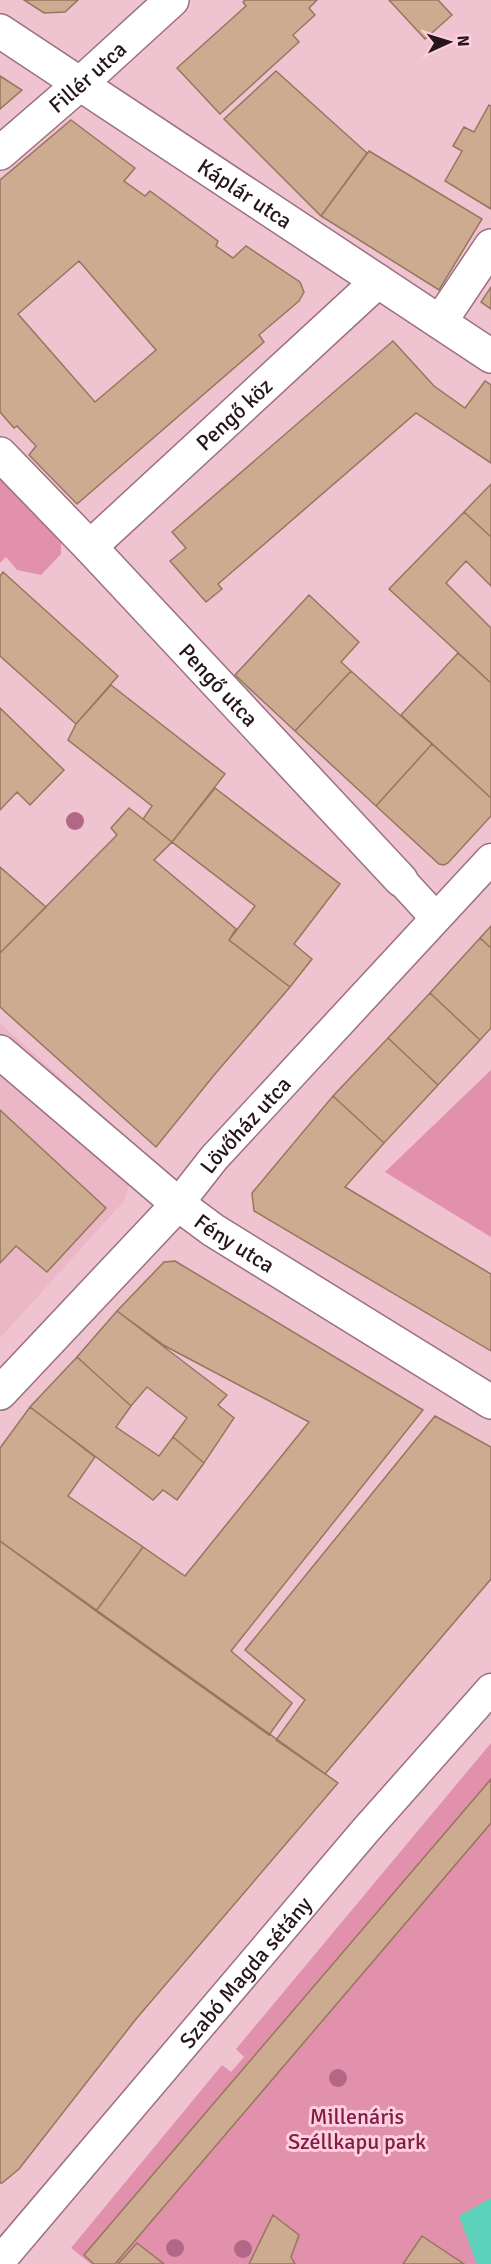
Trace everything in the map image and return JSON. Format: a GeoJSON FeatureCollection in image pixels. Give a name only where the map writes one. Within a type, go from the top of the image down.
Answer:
{"type":"FeatureCollection","features":[{"type":"Feature","properties":{"kind":"street","name":"Fillér utca"},"geometry":{"type":"LineString","coordinates":[[0,153],[172,0]]}},
{"type":"Feature","properties":{"kind":"street","name":"Káplár utca"},"geometry":{"type":"LineString","coordinates":[[0,30],[491,356]]}},
{"type":"Feature","properties":{"kind":"street"},"geometry":{"type":"LineString","coordinates":[[440,322],[491,246]]}},
{"type":"Feature","properties":{"kind":"street","name":"Pengő köz"},"geometry":{"type":"LineString","coordinates":[[90,547],[378,281]]}},
{"type":"Feature","properties":{"kind":"street","name":"Pengő utca"},"geometry":{"type":"LineString","coordinates":[[0,454],[90,547],[435,917]]}},
{"type":"Feature","properties":{"kind":"street","name":"Lövőház utca"},"geometry":{"type":"LineString","coordinates":[[0,1394],[178,1204],[214,1158],[491,859]]}},
{"type":"Feature","properties":{"kind":"street","name":"Fény utca"},"geometry":{"type":"LineString","coordinates":[[0,1052],[178,1204],[213,1230],[491,1402]]}},
{"type":"Feature","properties":{"kind":"street","name":"Szabó Magda sétány"},"geometry":{"type":"LineString","coordinates":[[0,2256],[6,2254],[365,1831],[491,1689]]}},
{"type":"Feature","properties":{"kind":"shaded area"},"geometry":{"type":"Polygon","coordinates":[[[0,1023],[140,1150],[124,1201],[0,1338],[0,1023]]]}},
{"type":"Feature","properties":{"kind":"shaded area"},"geometry":{"type":"Polygon","coordinates":[[[491,2198],[491,2264],[477,2264],[459,2216],[491,2198]]]}},
{"type":"Feature","properties":{"kind":"green space"},"geometry":{"type":"Polygon","coordinates":[[[0,462],[61,528],[61,554],[41,575],[17,570],[6,557],[0,563],[0,462]]]}},
{"type":"Feature","properties":{"kind":"green space"},"geometry":{"type":"Polygon","coordinates":[[[491,1070],[491,1237],[385,1172],[491,1070]]]}},
{"type":"Feature","properties":{"kind":"green space","name":"Millenáris Széllkapu park"},"geometry":{"type":"Polygon","coordinates":[[[491,1743],[491,2264],[91,2264],[71,2248],[222,2065],[231,2072],[244,2057],[236,2049],[491,1743]]]}},
{"type":"Feature","properties":{"kind":"building"},"geometry":{"type":"Polygon","coordinates":[[[24,0],[78,0],[65,12],[44,13],[24,0]]]}},
{"type":"Feature","properties":{"kind":"building"},"geometry":{"type":"Polygon","coordinates":[[[245,0],[317,0],[309,8],[315,15],[293,35],[299,42],[220,114],[177,68],[246,6],[243,2],[245,0]]]}},
{"type":"Feature","properties":{"kind":"building"},"geometry":{"type":"Polygon","coordinates":[[[389,0],[438,0],[452,15],[425,39],[389,0]]]}},
{"type":"Feature","properties":{"kind":"building"},"geometry":{"type":"Polygon","coordinates":[[[276,71],[367,153],[321,216],[224,119],[276,71]]]}},
{"type":"Feature","properties":{"kind":"building"},"geometry":{"type":"Polygon","coordinates":[[[0,76],[22,90],[0,109],[0,76]]]}},
{"type":"Feature","properties":{"kind":"building"},"geometry":{"type":"Polygon","coordinates":[[[489,105],[491,106],[491,209],[445,181],[462,151],[453,146],[464,127],[474,132],[489,105]]]}},
{"type":"Feature","properties":{"kind":"building"},"geometry":{"type":"Polygon","coordinates":[[[71,120],[135,168],[124,181],[145,196],[150,191],[218,241],[216,246],[233,258],[246,246],[300,282],[304,292],[299,301],[259,335],[264,342],[77,504],[29,455],[36,446],[17,426],[14,428],[0,412],[0,180],[71,120]],[[79,261],[18,314],[95,402],[156,350],[79,261]]]}},
{"type":"Feature","properties":{"kind":"building"},"geometry":{"type":"Polygon","coordinates":[[[369,151],[482,219],[439,290],[321,216],[369,151]]]}},
{"type":"Feature","properties":{"kind":"building"},"geometry":{"type":"Polygon","coordinates":[[[491,287],[491,309],[481,302],[491,287]]]}},
{"type":"Feature","properties":{"kind":"building"},"geometry":{"type":"Polygon","coordinates":[[[393,341],[434,386],[465,408],[485,381],[491,385],[491,463],[416,413],[218,584],[222,589],[206,602],[170,561],[186,548],[172,532],[393,341]]]}},
{"type":"Feature","properties":{"kind":"building"},"geometry":{"type":"Polygon","coordinates":[[[491,484],[491,537],[464,512],[491,484]]]}},
{"type":"Feature","properties":{"kind":"building"},"geometry":{"type":"Polygon","coordinates":[[[464,512],[491,537],[491,586],[466,561],[446,583],[491,628],[491,683],[389,589],[464,512]]]}},
{"type":"Feature","properties":{"kind":"building"},"geometry":{"type":"Polygon","coordinates":[[[3,572],[118,676],[76,724],[0,656],[0,576],[3,572]]]}},
{"type":"Feature","properties":{"kind":"building"},"geometry":{"type":"Polygon","coordinates":[[[309,595],[359,642],[341,662],[351,671],[295,731],[235,675],[309,595]]]}},
{"type":"Feature","properties":{"kind":"building"},"geometry":{"type":"Polygon","coordinates":[[[458,653],[491,683],[491,798],[401,715],[458,653]]]}},
{"type":"Feature","properties":{"kind":"building"},"geometry":{"type":"Polygon","coordinates":[[[351,671],[432,744],[376,806],[295,731],[351,671]]]}},
{"type":"Feature","properties":{"kind":"building"},"geometry":{"type":"Polygon","coordinates":[[[111,685],[225,774],[172,842],[143,819],[152,806],[68,740],[76,724],[111,685]]]}},
{"type":"Feature","properties":{"kind":"building"},"geometry":{"type":"Polygon","coordinates":[[[0,708],[64,770],[30,805],[17,792],[0,810],[0,708]]]}},
{"type":"Feature","properties":{"kind":"building"},"geometry":{"type":"Polygon","coordinates":[[[432,744],[491,798],[491,816],[444,865],[439,864],[376,806],[432,744]]]}},
{"type":"Feature","properties":{"kind":"building"},"geometry":{"type":"Polygon","coordinates":[[[215,788],[340,884],[294,944],[312,959],[290,987],[229,940],[255,906],[172,842],[215,788]]]}},
{"type":"Feature","properties":{"kind":"building"},"geometry":{"type":"Polygon","coordinates":[[[129,808],[172,842],[154,860],[236,929],[229,940],[290,987],[156,1147],[0,1007],[0,953],[117,835],[111,828],[129,808]]]}},
{"type":"Feature","properties":{"kind":"building"},"geometry":{"type":"Polygon","coordinates":[[[0,867],[46,907],[0,953],[0,867]]]}},
{"type":"Feature","properties":{"kind":"building"},"geometry":{"type":"Polygon","coordinates":[[[491,926],[491,948],[480,938],[491,926]]]}},
{"type":"Feature","properties":{"kind":"building"},"geometry":{"type":"Polygon","coordinates":[[[480,938],[491,948],[491,1028],[480,1040],[430,993],[480,938]]]}},
{"type":"Feature","properties":{"kind":"building"},"geometry":{"type":"Polygon","coordinates":[[[430,993],[480,1040],[438,1085],[388,1038],[430,993]]]}},
{"type":"Feature","properties":{"kind":"building"},"geometry":{"type":"Polygon","coordinates":[[[388,1038],[438,1085],[384,1143],[333,1096],[388,1038]]]}},
{"type":"Feature","properties":{"kind":"building"},"geometry":{"type":"Polygon","coordinates":[[[333,1096],[384,1143],[345,1187],[491,1274],[491,1351],[254,1211],[252,1193],[333,1096]]]}},
{"type":"Feature","properties":{"kind":"building"},"geometry":{"type":"Polygon","coordinates":[[[0,1110],[106,1208],[47,1272],[16,1246],[0,1263],[0,1110]]]}},
{"type":"Feature","properties":{"kind":"building"},"geometry":{"type":"Polygon","coordinates":[[[175,1261],[423,1410],[231,1651],[292,1703],[269,1735],[96,1611],[143,1547],[185,1576],[309,1422],[165,1346],[117,1311],[164,1262],[175,1261]]]}},
{"type":"Feature","properties":{"kind":"building"},"geometry":{"type":"Polygon","coordinates":[[[117,1311],[227,1395],[218,1405],[234,1418],[204,1463],[173,1437],[187,1418],[147,1387],[131,1406],[77,1357],[117,1311]]]}},
{"type":"Feature","properties":{"kind":"building"},"geometry":{"type":"Polygon","coordinates":[[[77,1357],[131,1406],[116,1427],[159,1456],[173,1437],[204,1463],[177,1500],[163,1490],[153,1500],[30,1407],[77,1357]]]}},
{"type":"Feature","properties":{"kind":"building"},"geometry":{"type":"Polygon","coordinates":[[[30,1407],[95,1457],[68,1496],[143,1547],[96,1611],[0,1541],[0,1448],[30,1407]]]}},
{"type":"Feature","properties":{"kind":"building"},"geometry":{"type":"Polygon","coordinates":[[[435,1416],[491,1447],[491,1579],[325,1774],[276,1740],[305,1700],[245,1650],[435,1416]]]}},
{"type":"Feature","properties":{"kind":"building"},"geometry":{"type":"Polygon","coordinates":[[[0,1541],[338,1783],[136,2019],[19,2169],[2,2183],[0,2183],[0,1541]]]}},
{"type":"Feature","properties":{"kind":"building"},"geometry":{"type":"Polygon","coordinates":[[[491,1779],[491,1823],[115,2264],[94,2264],[84,2255],[491,1779]]]}},
{"type":"Feature","properties":{"kind":"building"},"geometry":{"type":"Polygon","coordinates":[[[273,2215],[299,2235],[291,2257],[295,2264],[249,2264],[273,2215]]]}},
{"type":"Feature","properties":{"kind":"building"},"geometry":{"type":"Polygon","coordinates":[[[422,2236],[464,2264],[403,2264],[422,2236]]]}},
{"type":"Feature","properties":{"kind":"building"},"geometry":{"type":"Polygon","coordinates":[[[137,2243],[164,2264],[118,2264],[137,2243]]]}}]}
